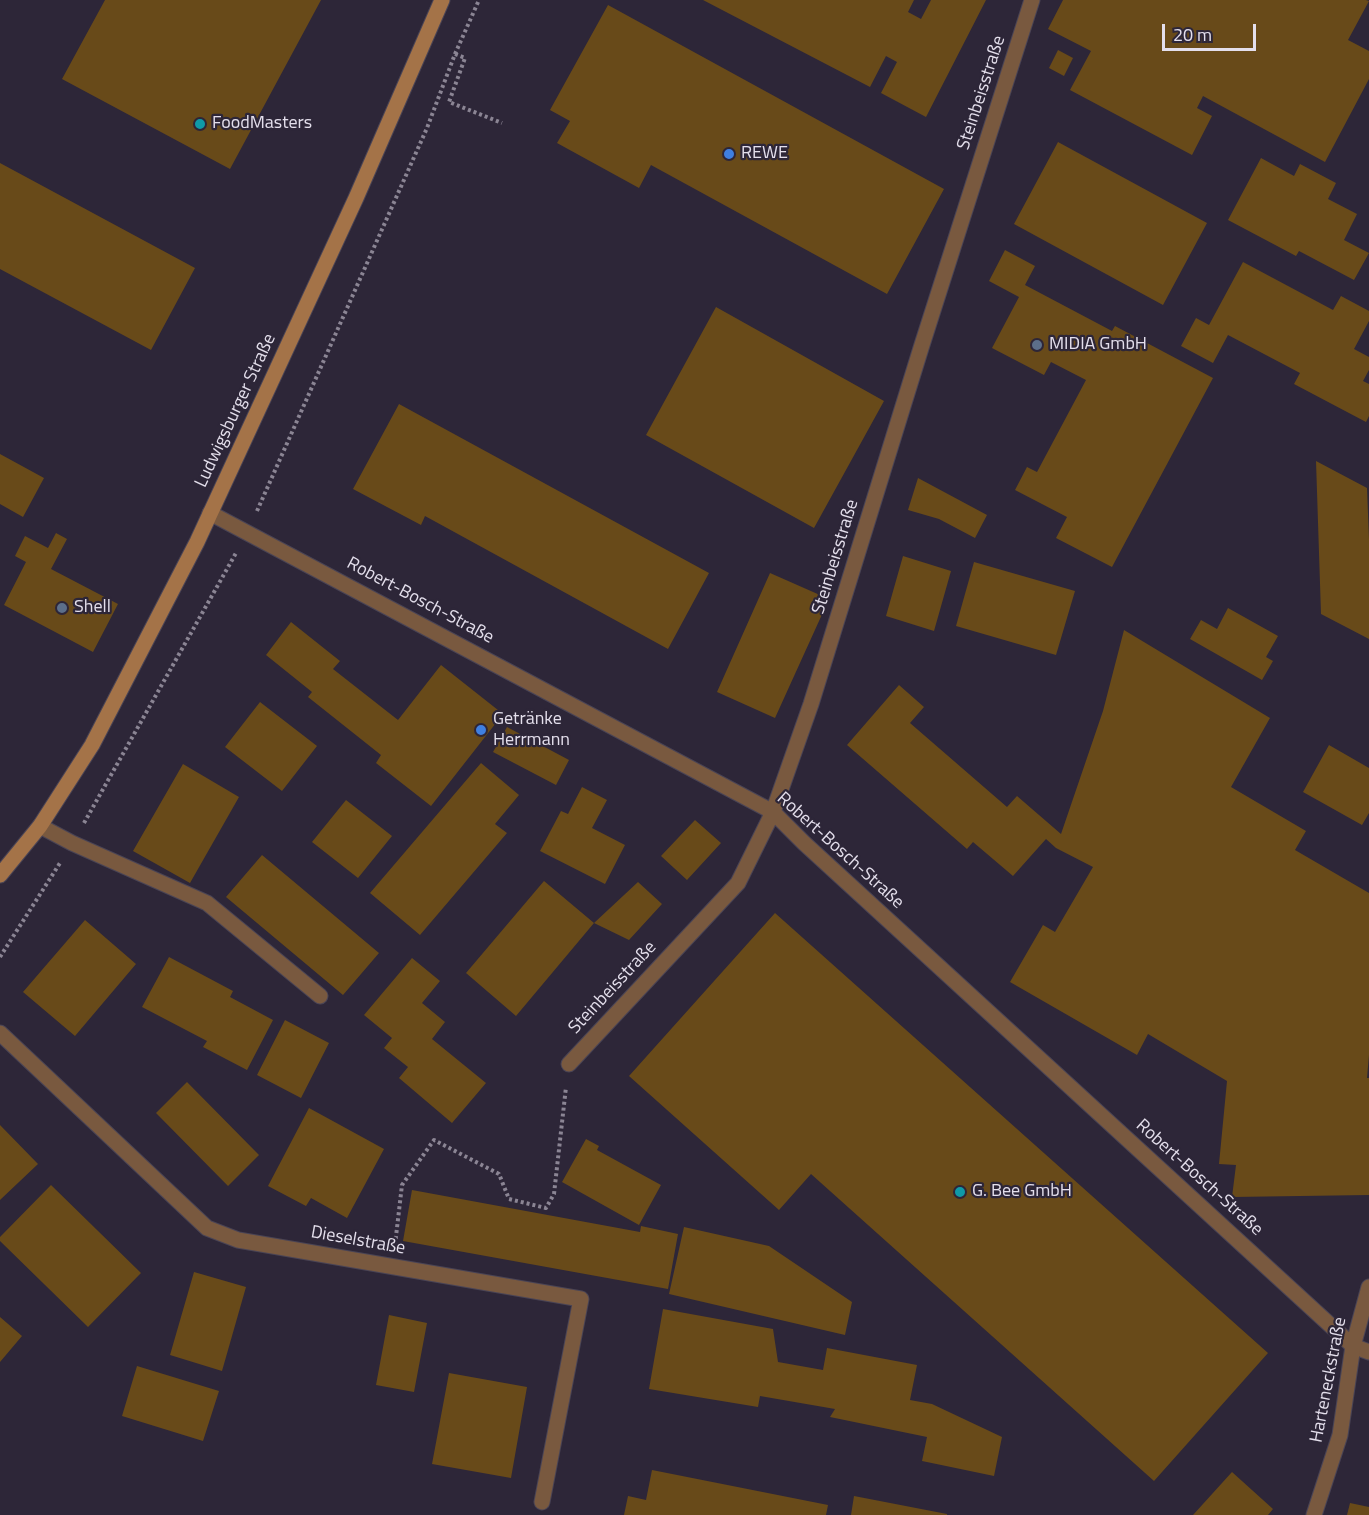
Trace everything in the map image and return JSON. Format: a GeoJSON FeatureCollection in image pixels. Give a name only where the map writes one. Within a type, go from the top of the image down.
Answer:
{"type":"FeatureCollection","features":[{"type":"Feature","properties":{"kind":"main road","name":"Ludwigsburger Straße"},"geometry":{"type":"LineString","coordinates":[[0,874],[40,826],[92,746],[197,542],[356,198],[442,0]]}},
{"type":"Feature","properties":{"kind":"street","name":"Steinbeisstraße"},"geometry":{"type":"LineString","coordinates":[[569,1064],[738,883],[773,812],[811,704],[1032,0]]}},
{"type":"Feature","properties":{"kind":"street","name":"Robert-Bosch-Straße"},"geometry":{"type":"LineString","coordinates":[[210,513],[773,812],[812,851],[1353,1346]]}},
{"type":"Feature","properties":{"kind":"street"},"geometry":{"type":"LineString","coordinates":[[40,826],[72,843],[207,903],[320,996]]}},
{"type":"Feature","properties":{"kind":"street","name":"Dieselstraße"},"geometry":{"type":"LineString","coordinates":[[0,1033],[207,1228],[238,1240],[580,1299],[542,1502]]}},
{"type":"Feature","properties":{"kind":"street","name":"Harteneckstraße"},"geometry":{"type":"LineString","coordinates":[[1314,1515],[1340,1436],[1353,1346],[1369,1287]]}},
{"type":"Feature","properties":{"kind":"street"},"geometry":{"type":"LineString","coordinates":[[1353,1346],[1369,1352]]}},
{"type":"Feature","properties":{"kind":"path"},"geometry":{"type":"LineString","coordinates":[[0,957],[72,843],[248,532],[427,129],[455,54],[479,0]]}},
{"type":"Feature","properties":{"kind":"path"},"geometry":{"type":"LineString","coordinates":[[455,54],[465,58],[449,102],[502,123]]}},
{"type":"Feature","properties":{"kind":"path"},"geometry":{"type":"LineString","coordinates":[[392,1266],[402,1185],[434,1140],[500,1174],[509,1199],[546,1208],[554,1194],[569,1064]]}},
{"type":"Feature","properties":{"kind":"building","name":"FoodMasters"},"geometry":{"type":"Polygon","coordinates":[[[105,0],[321,0],[230,169],[62,79],[105,0]]]}},
{"type":"Feature","properties":{"kind":"building"},"geometry":{"type":"Polygon","coordinates":[[[703,0],[914,0],[908,12],[921,19],[931,0],[986,0],[926,117],[881,93],[897,62],[886,56],[870,87],[703,0]]]}},
{"type":"Feature","properties":{"kind":"building"},"geometry":{"type":"Polygon","coordinates":[[[1063,0],[1366,0],[1369,1],[1348,40],[1369,51],[1369,79],[1325,162],[1203,96],[1197,108],[1212,116],[1192,155],[1070,90],[1091,51],[1048,29],[1063,0]]]}},
{"type":"Feature","properties":{"kind":"building","name":"REWE"},"geometry":{"type":"Polygon","coordinates":[[[608,5],[944,189],[887,294],[651,165],[639,188],[557,143],[570,121],[550,110],[608,5]]]}},
{"type":"Feature","properties":{"kind":"building"},"geometry":{"type":"Polygon","coordinates":[[[1058,50],[1073,58],[1064,76],[1049,68],[1058,50]]]}},
{"type":"Feature","properties":{"kind":"building"},"geometry":{"type":"Polygon","coordinates":[[[1058,142],[1207,223],[1163,305],[1014,224],[1058,142]]]}},
{"type":"Feature","properties":{"kind":"building"},"geometry":{"type":"Polygon","coordinates":[[[1261,158],[1294,176],[1300,164],[1336,183],[1328,199],[1357,214],[1344,240],[1369,253],[1354,280],[1299,251],[1296,256],[1228,220],[1261,158]]]}},
{"type":"Feature","properties":{"kind":"building"},"geometry":{"type":"Polygon","coordinates":[[[0,163],[195,268],[151,350],[0,269],[0,163]]]}},
{"type":"Feature","properties":{"kind":"building"},"geometry":{"type":"Polygon","coordinates":[[[1005,250],[1035,266],[1025,285],[1112,331],[1115,326],[1213,378],[1112,567],[1056,538],[1067,517],[1015,490],[1027,467],[1037,472],[1086,380],[1051,362],[1044,375],[992,348],[1019,297],[989,281],[1005,250]]]}},
{"type":"Feature","properties":{"kind":"building"},"geometry":{"type":"Polygon","coordinates":[[[1243,262],[1333,310],[1341,296],[1369,311],[1369,321],[1354,349],[1369,357],[1369,370],[1363,381],[1369,384],[1369,416],[1366,422],[1294,384],[1300,373],[1228,335],[1213,363],[1181,346],[1196,318],[1209,325],[1243,262]]]}},
{"type":"Feature","properties":{"kind":"building"},"geometry":{"type":"Polygon","coordinates":[[[716,307],[884,401],[814,528],[646,435],[716,307]]]}},
{"type":"Feature","properties":{"kind":"building"},"geometry":{"type":"Polygon","coordinates":[[[399,404],[709,573],[668,649],[425,516],[421,525],[353,489],[399,404]]]}},
{"type":"Feature","properties":{"kind":"building"},"geometry":{"type":"Polygon","coordinates":[[[0,454],[44,478],[23,517],[0,504],[0,454]]]}},
{"type":"Feature","properties":{"kind":"building"},"geometry":{"type":"Polygon","coordinates":[[[1316,461],[1367,488],[1369,639],[1321,614],[1316,461]]]}},
{"type":"Feature","properties":{"kind":"building"},"geometry":{"type":"Polygon","coordinates":[[[918,478],[987,515],[975,538],[939,519],[908,510],[918,478]]]}},
{"type":"Feature","properties":{"kind":"building"},"geometry":{"type":"Polygon","coordinates":[[[56,533],[67,539],[51,569],[118,604],[93,652],[4,605],[26,562],[15,556],[25,536],[48,548],[56,533]]]}},
{"type":"Feature","properties":{"kind":"building"},"geometry":{"type":"Polygon","coordinates":[[[903,556],[951,571],[934,631],[886,616],[903,556]]]}},
{"type":"Feature","properties":{"kind":"building"},"geometry":{"type":"Polygon","coordinates":[[[974,562],[1075,591],[1056,655],[956,626],[974,562]]]}},
{"type":"Feature","properties":{"kind":"building"},"geometry":{"type":"Polygon","coordinates":[[[770,573],[829,599],[775,718],[717,692],[770,573]]]}},
{"type":"Feature","properties":{"kind":"building"},"geometry":{"type":"Polygon","coordinates":[[[1228,608],[1278,636],[1266,657],[1273,661],[1262,680],[1190,639],[1201,620],[1217,629],[1228,608]]]}},
{"type":"Feature","properties":{"kind":"building"},"geometry":{"type":"Polygon","coordinates":[[[291,622],[340,661],[333,669],[398,720],[441,665],[503,714],[431,806],[376,763],[381,755],[308,697],[312,692],[266,655],[291,622]]]}},
{"type":"Feature","properties":{"kind":"building"},"geometry":{"type":"Polygon","coordinates":[[[1124,630],[1270,718],[1231,787],[1306,831],[1295,850],[1369,893],[1367,1078],[1369,1078],[1369,1195],[1232,1197],[1236,1165],[1219,1164],[1227,1081],[1148,1034],[1137,1055],[1010,982],[1043,925],[1055,932],[1093,867],[1056,848],[1046,839],[1013,876],[973,842],[967,849],[847,745],[899,685],[924,707],[910,723],[1007,807],[1017,796],[1061,834],[1103,711],[1124,630]]]}},
{"type":"Feature","properties":{"kind":"building"},"geometry":{"type":"Polygon","coordinates":[[[260,702],[317,746],[282,791],[225,747],[260,702]]]}},
{"type":"Feature","properties":{"kind":"building"},"geometry":{"type":"Polygon","coordinates":[[[507,727],[569,760],[556,785],[493,752],[507,727]]]}},
{"type":"Feature","properties":{"kind":"building"},"geometry":{"type":"Polygon","coordinates":[[[1329,745],[1369,768],[1369,813],[1362,825],[1303,792],[1329,745]]]}},
{"type":"Feature","properties":{"kind":"building"},"geometry":{"type":"Polygon","coordinates":[[[481,763],[519,795],[495,824],[507,833],[420,935],[370,893],[481,763]]]}},
{"type":"Feature","properties":{"kind":"building"},"geometry":{"type":"Polygon","coordinates":[[[183,764],[239,797],[190,883],[133,851],[183,764]]]}},
{"type":"Feature","properties":{"kind":"building"},"geometry":{"type":"Polygon","coordinates":[[[582,787],[607,800],[592,828],[625,845],[605,884],[540,851],[561,811],[568,814],[582,787]]]}},
{"type":"Feature","properties":{"kind":"building"},"geometry":{"type":"Polygon","coordinates":[[[346,800],[392,836],[358,878],[312,842],[346,800]]]}},
{"type":"Feature","properties":{"kind":"building"},"geometry":{"type":"Polygon","coordinates":[[[695,820],[721,843],[687,880],[661,856],[695,820]]]}},
{"type":"Feature","properties":{"kind":"building"},"geometry":{"type":"Polygon","coordinates":[[[262,855],[379,953],[343,995],[226,897],[262,855]]]}},
{"type":"Feature","properties":{"kind":"building"},"geometry":{"type":"Polygon","coordinates":[[[544,881],[594,923],[516,1016],[466,973],[544,881]]]}},
{"type":"Feature","properties":{"kind":"building"},"geometry":{"type":"Polygon","coordinates":[[[638,882],[662,904],[629,940],[594,923],[638,882]]]}},
{"type":"Feature","properties":{"kind":"building","name":"G. Bee GmbH"},"geometry":{"type":"Polygon","coordinates":[[[775,913],[1268,1353],[1154,1481],[811,1174],[779,1210],[629,1076],[775,913]]]}},
{"type":"Feature","properties":{"kind":"building"},"geometry":{"type":"Polygon","coordinates":[[[85,920],[136,964],[75,1036],[23,992],[85,920]]]}},
{"type":"Feature","properties":{"kind":"building"},"geometry":{"type":"Polygon","coordinates":[[[169,957],[233,991],[230,997],[273,1020],[247,1070],[203,1047],[207,1041],[142,1007],[169,957]]]}},
{"type":"Feature","properties":{"kind":"building"},"geometry":{"type":"Polygon","coordinates":[[[412,958],[440,981],[422,1003],[445,1022],[432,1039],[486,1083],[452,1123],[399,1078],[408,1067],[384,1048],[392,1038],[364,1015],[412,958]]]}},
{"type":"Feature","properties":{"kind":"building"},"geometry":{"type":"Polygon","coordinates":[[[285,1020],[329,1043],[301,1098],[257,1075],[285,1020]]]}},
{"type":"Feature","properties":{"kind":"building"},"geometry":{"type":"Polygon","coordinates":[[[187,1082],[259,1155],[228,1186],[156,1113],[187,1082]]]}},
{"type":"Feature","properties":{"kind":"building"},"geometry":{"type":"Polygon","coordinates":[[[309,1108],[384,1149],[347,1218],[311,1198],[306,1206],[268,1186],[309,1108]]]}},
{"type":"Feature","properties":{"kind":"building"},"geometry":{"type":"Polygon","coordinates":[[[0,1125],[38,1164],[0,1200],[0,1125]]]}},
{"type":"Feature","properties":{"kind":"building"},"geometry":{"type":"Polygon","coordinates":[[[586,1139],[599,1146],[597,1150],[661,1185],[639,1225],[562,1182],[586,1139]]]}},
{"type":"Feature","properties":{"kind":"building"},"geometry":{"type":"Polygon","coordinates":[[[51,1185],[141,1273],[88,1327],[0,1241],[0,1237],[51,1185]]]}},
{"type":"Feature","properties":{"kind":"building"},"geometry":{"type":"Polygon","coordinates":[[[412,1190],[640,1232],[641,1226],[678,1234],[668,1289],[403,1241],[412,1190]]]}},
{"type":"Feature","properties":{"kind":"building"},"geometry":{"type":"Polygon","coordinates":[[[684,1227],[769,1246],[852,1302],[845,1335],[669,1294],[684,1227]]]}},
{"type":"Feature","properties":{"kind":"building"},"geometry":{"type":"Polygon","coordinates":[[[194,1272],[246,1287],[222,1371],[170,1355],[194,1272]]]}},
{"type":"Feature","properties":{"kind":"building"},"geometry":{"type":"Polygon","coordinates":[[[663,1309],[773,1329],[778,1362],[823,1370],[827,1348],[917,1365],[910,1400],[932,1404],[1002,1437],[994,1476],[922,1461],[927,1437],[830,1417],[835,1409],[760,1396],[758,1407],[649,1389],[663,1309]]]}},
{"type":"Feature","properties":{"kind":"building"},"geometry":{"type":"Polygon","coordinates":[[[389,1315],[427,1323],[414,1392],[376,1385],[389,1315]]]}},
{"type":"Feature","properties":{"kind":"building"},"geometry":{"type":"Polygon","coordinates":[[[0,1317],[22,1336],[0,1362],[0,1317]]]}},
{"type":"Feature","properties":{"kind":"building"},"geometry":{"type":"Polygon","coordinates":[[[137,1366],[219,1391],[203,1441],[122,1416],[137,1366]]]}},
{"type":"Feature","properties":{"kind":"building"},"geometry":{"type":"Polygon","coordinates":[[[449,1373],[527,1387],[511,1478],[432,1464],[449,1373]]]}},
{"type":"Feature","properties":{"kind":"building"},"geometry":{"type":"Polygon","coordinates":[[[652,1470],[828,1505],[826,1515],[624,1515],[628,1496],[646,1500],[652,1470]]]}},
{"type":"Feature","properties":{"kind":"building"},"geometry":{"type":"Polygon","coordinates":[[[1232,1472],[1273,1509],[1268,1515],[1193,1515],[1232,1472]]]}},
{"type":"Feature","properties":{"kind":"building"},"geometry":{"type":"Polygon","coordinates":[[[854,1496],[947,1514],[947,1515],[851,1515],[854,1496]]]}},
{"type":"Feature","properties":{"kind":"building"},"geometry":{"type":"Polygon","coordinates":[[[1350,1503],[1369,1507],[1369,1515],[1347,1515],[1350,1503]]]}},
{"type":"Feature","properties":{"kind":"place","name":"FoodMasters"},"geometry":{"type":"Point","coordinates":[200,124]}},
{"type":"Feature","properties":{"kind":"place","name":"REWE"},"geometry":{"type":"Point","coordinates":[729,154]}},
{"type":"Feature","properties":{"kind":"place","name":"MIDIA GmbH"},"geometry":{"type":"Point","coordinates":[1037,345]}},
{"type":"Feature","properties":{"kind":"place","name":"Shell"},"geometry":{"type":"Point","coordinates":[62,608]}},
{"type":"Feature","properties":{"kind":"place","name":"Getränke Herrmann"},"geometry":{"type":"Point","coordinates":[481,730]}},
{"type":"Feature","properties":{"kind":"place","name":"G. Bee GmbH"},"geometry":{"type":"Point","coordinates":[960,1192]}}]}
